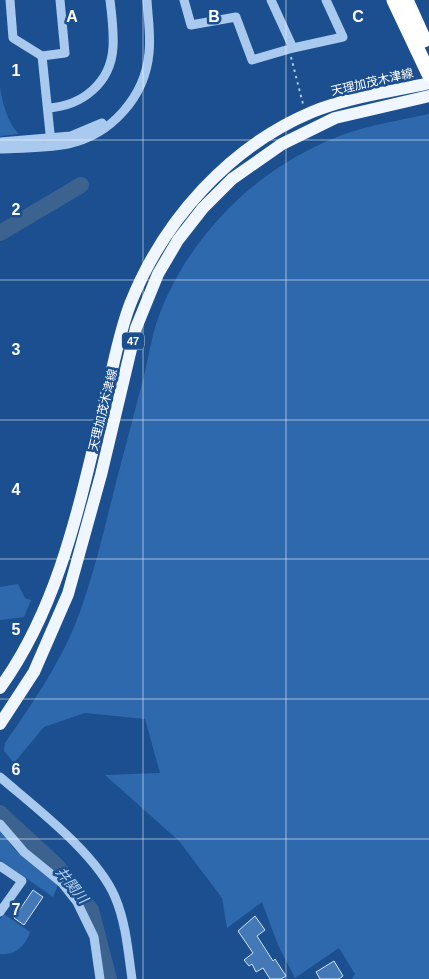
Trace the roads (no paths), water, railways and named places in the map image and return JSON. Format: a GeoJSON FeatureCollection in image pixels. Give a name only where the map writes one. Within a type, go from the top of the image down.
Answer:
{"type":"FeatureCollection","features":[{"type":"Feature","properties":{"kind":"highway"},"geometry":{"type":"LineString","coordinates":[[394,0],[429,74]]}},
{"type":"Feature","properties":{"kind":"highway"},"geometry":{"type":"LineString","coordinates":[[406,0],[429,50]]}},
{"type":"Feature","properties":{"kind":"main road","name":"天理加茂木津線"},"geometry":{"type":"LineString","coordinates":[[0,688],[35,631],[62,567],[124,322],[146,270],[176,221],[201,191],[229,165],[276,131],[312,113],[336,104],[429,83]]}},
{"type":"Feature","properties":{"kind":"main road","name":"天理加茂木津線"},"geometry":{"type":"LineString","coordinates":[[0,724],[34,672],[68,594],[101,475],[136,328],[154,282],[178,240],[203,208],[227,184],[254,162],[282,144],[335,118],[429,96]]}},
{"type":"Feature","properties":{"kind":"street"},"geometry":{"type":"LineString","coordinates":[[10,0],[13,38],[42,56],[64,53],[60,0]]}},
{"type":"Feature","properties":{"kind":"street"},"geometry":{"type":"LineString","coordinates":[[48,108],[64,106],[80,100],[94,90],[104,77],[111,63],[114,47],[110,0]]}},
{"type":"Feature","properties":{"kind":"street"},"geometry":{"type":"LineString","coordinates":[[0,149],[51,142],[71,136],[96,127],[117,111],[130,95],[140,75],[145,54],[142,0]]}},
{"type":"Feature","properties":{"kind":"street"},"geometry":{"type":"LineString","coordinates":[[0,142],[81,140],[102,130],[120,116],[134,98],[144,77],[149,55],[147,0]]}},
{"type":"Feature","properties":{"kind":"street"},"geometry":{"type":"LineString","coordinates":[[184,0],[191,25],[236,17],[252,60],[291,48],[343,37],[326,0]]}},
{"type":"Feature","properties":{"kind":"street"},"geometry":{"type":"LineString","coordinates":[[271,0],[291,48]]}},
{"type":"Feature","properties":{"kind":"street"},"geometry":{"type":"LineString","coordinates":[[42,56],[51,142]]}},
{"type":"Feature","properties":{"kind":"street"},"geometry":{"type":"LineString","coordinates":[[0,777],[88,857],[105,878],[115,896],[122,917],[132,979]]}},
{"type":"Feature","properties":{"kind":"street"},"geometry":{"type":"LineString","coordinates":[[0,824],[24,852],[62,883],[77,902],[94,937],[100,979]]}},
{"type":"Feature","properties":{"kind":"street"},"geometry":{"type":"LineString","coordinates":[[0,866],[22,881],[0,912]]}},
{"type":"Feature","properties":{"kind":"waterway"},"geometry":{"type":"LineString","coordinates":[[0,233],[81,185]]}},
{"type":"Feature","properties":{"kind":"waterway","name":"井関川"},"geometry":{"type":"LineString","coordinates":[[0,813],[57,866],[91,910],[109,979]]}}]}
